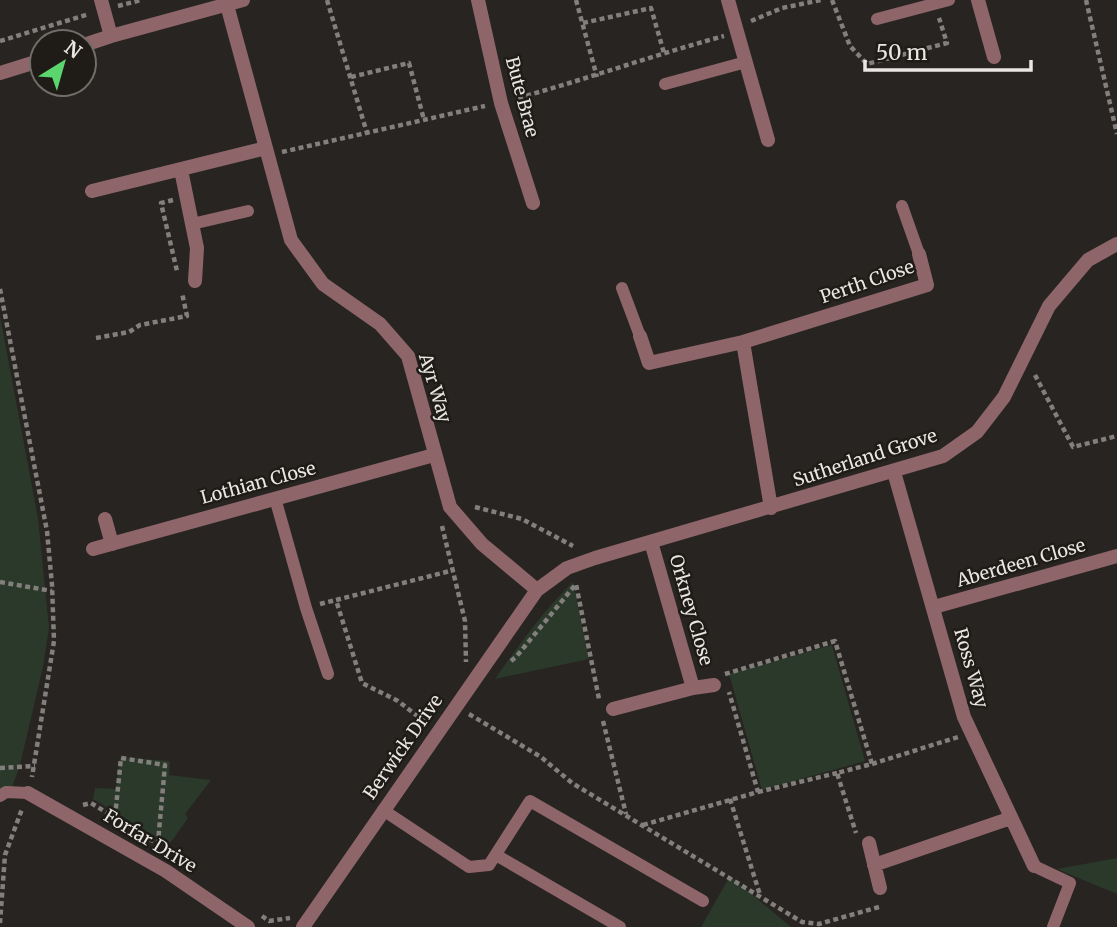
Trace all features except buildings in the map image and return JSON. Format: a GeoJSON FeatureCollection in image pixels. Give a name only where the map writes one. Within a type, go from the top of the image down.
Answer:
{"type":"FeatureCollection","features":[{"type":"Feature","properties":{"kind":"street"},"geometry":{"type":"LineString","coordinates":[[98,41],[243,0]]}},
{"type":"Feature","properties":{"kind":"street","name":"Bute Brae"},"geometry":{"type":"LineString","coordinates":[[478,0],[502,103],[533,204]]}},
{"type":"Feature","properties":{"kind":"street"},"geometry":{"type":"LineString","coordinates":[[728,0],[768,140]]}},
{"type":"Feature","properties":{"kind":"street"},"geometry":{"type":"LineString","coordinates":[[978,0],[994,57]]}},
{"type":"Feature","properties":{"kind":"street"},"geometry":{"type":"LineString","coordinates":[[102,5],[111,36]]}},
{"type":"Feature","properties":{"kind":"street","name":"Ayr Way"},"geometry":{"type":"LineString","coordinates":[[227,5],[291,240],[323,284],[380,324],[408,356],[450,507],[482,544],[537,590]]}},
{"type":"Feature","properties":{"kind":"street"},"geometry":{"type":"LineString","coordinates":[[0,73],[28,65]]}},
{"type":"Feature","properties":{"kind":"street"},"geometry":{"type":"LineString","coordinates":[[92,191],[266,148]]}},
{"type":"Feature","properties":{"kind":"street"},"geometry":{"type":"LineString","coordinates":[[181,170],[197,248],[195,281]]}},
{"type":"Feature","properties":{"kind":"street","name":"Sutherland Grove"},"geometry":{"type":"LineString","coordinates":[[537,590],[567,568],[595,558],[943,457],[977,432],[1004,397],[1048,306],[1088,260],[1117,244]]}},
{"type":"Feature","properties":{"kind":"street","name":"Perth Close"},"geometry":{"type":"LineString","coordinates":[[639,335],[649,363],[743,342],[927,285],[919,254]]}},
{"type":"Feature","properties":{"kind":"street"},"geometry":{"type":"LineString","coordinates":[[743,342],[771,508]]}},
{"type":"Feature","properties":{"kind":"street","name":"Lothian Close"},"geometry":{"type":"LineString","coordinates":[[93,549],[434,455]]}},
{"type":"Feature","properties":{"kind":"street","name":"Ross Way"},"geometry":{"type":"LineString","coordinates":[[894,472],[964,717],[1034,866]]}},
{"type":"Feature","properties":{"kind":"street"},"geometry":{"type":"LineString","coordinates":[[105,519],[112,544]]}},
{"type":"Feature","properties":{"kind":"street","name":"Orkney Close"},"geometry":{"type":"LineString","coordinates":[[651,541],[693,688]]}},
{"type":"Feature","properties":{"kind":"street","name":"Aberdeen Close"},"geometry":{"type":"LineString","coordinates":[[934,607],[1117,556]]}},
{"type":"Feature","properties":{"kind":"street","name":"Berwick Drive"},"geometry":{"type":"LineString","coordinates":[[303,927],[537,590]]}},
{"type":"Feature","properties":{"kind":"street","name":"Orkney Close"},"geometry":{"type":"LineString","coordinates":[[612,709],[714,685]]}},
{"type":"Feature","properties":{"kind":"street","name":"Forfar Drive"},"geometry":{"type":"LineString","coordinates":[[28,793],[166,871],[248,927]]}},
{"type":"Feature","properties":{"kind":"street"},"geometry":{"type":"LineString","coordinates":[[874,864],[1011,818]]}},
{"type":"Feature","properties":{"kind":"street"},"geometry":{"type":"LineString","coordinates":[[863,842],[874,864],[877,891]]}},
{"type":"Feature","properties":{"kind":"lane"},"geometry":{"type":"LineString","coordinates":[[877,19],[949,0]]}},
{"type":"Feature","properties":{"kind":"lane"},"geometry":{"type":"LineString","coordinates":[[664,83],[746,62]]}},
{"type":"Feature","properties":{"kind":"lane","name":"Perth Close"},"geometry":{"type":"LineString","coordinates":[[902,206],[919,254]]}},
{"type":"Feature","properties":{"kind":"lane"},"geometry":{"type":"LineString","coordinates":[[192,225],[248,211]]}},
{"type":"Feature","properties":{"kind":"lane","name":"Perth Close"},"geometry":{"type":"LineString","coordinates":[[622,288],[639,335]]}},
{"type":"Feature","properties":{"kind":"lane"},"geometry":{"type":"LineString","coordinates":[[275,498],[328,674]]}},
{"type":"Feature","properties":{"kind":"lane"},"geometry":{"type":"LineString","coordinates":[[0,796],[6,792],[28,793]]}},
{"type":"Feature","properties":{"kind":"lane"},"geometry":{"type":"LineString","coordinates":[[383,810],[469,867],[489,865],[530,801],[703,901]]}},
{"type":"Feature","properties":{"kind":"lane"},"geometry":{"type":"LineString","coordinates":[[496,855],[620,927]]}},
{"type":"Feature","properties":{"kind":"lane"},"geometry":{"type":"LineString","coordinates":[[1034,866],[1070,883],[1053,927]]}},
{"type":"Feature","properties":{"kind":"path"},"geometry":{"type":"LineString","coordinates":[[0,41],[102,5],[141,0]]}},
{"type":"Feature","properties":{"kind":"path"},"geometry":{"type":"LineString","coordinates":[[327,0],[367,133]]}},
{"type":"Feature","properties":{"kind":"path"},"geometry":{"type":"LineString","coordinates":[[576,0],[597,77]]}},
{"type":"Feature","properties":{"kind":"path"},"geometry":{"type":"LineString","coordinates":[[737,27],[782,8],[821,0]]}},
{"type":"Feature","properties":{"kind":"path"},"geometry":{"type":"LineString","coordinates":[[832,0],[850,46],[867,64],[947,43],[935,4]]}},
{"type":"Feature","properties":{"kind":"path"},"geometry":{"type":"LineString","coordinates":[[1086,0],[1117,134]]}},
{"type":"Feature","properties":{"kind":"path"},"geometry":{"type":"LineString","coordinates":[[583,23],[651,8],[664,52]]}},
{"type":"Feature","properties":{"kind":"path"},"geometry":{"type":"LineString","coordinates":[[351,77],[409,63],[424,120]]}},
{"type":"Feature","properties":{"kind":"path"},"geometry":{"type":"LineString","coordinates":[[178,278],[161,203],[185,197]]}},
{"type":"Feature","properties":{"kind":"path"},"geometry":{"type":"LineString","coordinates":[[0,289],[47,531],[54,641],[35,766],[5,855],[0,923]]}},
{"type":"Feature","properties":{"kind":"path"},"geometry":{"type":"LineString","coordinates":[[96,338],[129,332],[140,325],[187,316],[181,291]]}},
{"type":"Feature","properties":{"kind":"path"},"geometry":{"type":"LineString","coordinates":[[1025,355],[1073,447],[1117,436]]}},
{"type":"Feature","properties":{"kind":"path"},"geometry":{"type":"LineString","coordinates":[[466,664],[465,621],[439,514],[450,507],[472,507],[522,519],[595,558]]}},
{"type":"Feature","properties":{"kind":"path"},"geometry":{"type":"LineString","coordinates":[[437,731],[398,701],[362,683],[336,600],[453,570]]}},
{"type":"Feature","properties":{"kind":"path"},"geometry":{"type":"LineString","coordinates":[[0,582],[52,592]]}},
{"type":"Feature","properties":{"kind":"path"},"geometry":{"type":"LineString","coordinates":[[485,664],[499,669],[516,657],[576,584],[602,712],[603,730],[626,815]]}},
{"type":"Feature","properties":{"kind":"path"},"geometry":{"type":"LineString","coordinates":[[758,792],[724,674],[835,641],[872,764]]}},
{"type":"Feature","properties":{"kind":"path"},"geometry":{"type":"LineString","coordinates":[[455,705],[497,733],[541,757],[572,783],[802,922],[819,924],[879,907],[877,891]]}},
{"type":"Feature","properties":{"kind":"path"},"geometry":{"type":"LineString","coordinates":[[643,825],[730,799],[872,764],[971,732]]}},
{"type":"Feature","properties":{"kind":"path"},"geometry":{"type":"LineString","coordinates":[[115,817],[121,758],[164,765],[158,842]]}},
{"type":"Feature","properties":{"kind":"path"},"geometry":{"type":"LineString","coordinates":[[0,768],[35,766]]}},
{"type":"Feature","properties":{"kind":"path"},"geometry":{"type":"LineString","coordinates":[[837,773],[863,842]]}},
{"type":"Feature","properties":{"kind":"path"},"geometry":{"type":"LineString","coordinates":[[730,799],[761,896]]}},
{"type":"Feature","properties":{"kind":"green space"},"geometry":{"type":"Polygon","coordinates":[[[0,316],[38,518],[49,628],[43,667],[20,765],[11,790],[0,789],[0,316]]]}},
{"type":"Feature","properties":{"kind":"green space"},"geometry":{"type":"Polygon","coordinates":[[[573,582],[589,659],[495,679],[541,616],[573,582]]]}},
{"type":"Feature","properties":{"kind":"green space"},"geometry":{"type":"Polygon","coordinates":[[[832,645],[865,761],[762,790],[729,674],[832,645]]]}},
{"type":"Feature","properties":{"kind":"green space"},"geometry":{"type":"Polygon","coordinates":[[[120,757],[170,761],[169,775],[211,780],[185,814],[188,818],[169,845],[93,799],[95,788],[116,789],[120,757]]]}},
{"type":"Feature","properties":{"kind":"green space"},"geometry":{"type":"Polygon","coordinates":[[[1117,858],[1117,894],[1057,869],[1117,858]]]}},
{"type":"Feature","properties":{"kind":"green space"},"geometry":{"type":"Polygon","coordinates":[[[730,876],[791,927],[701,927],[730,876]]]}}]}
